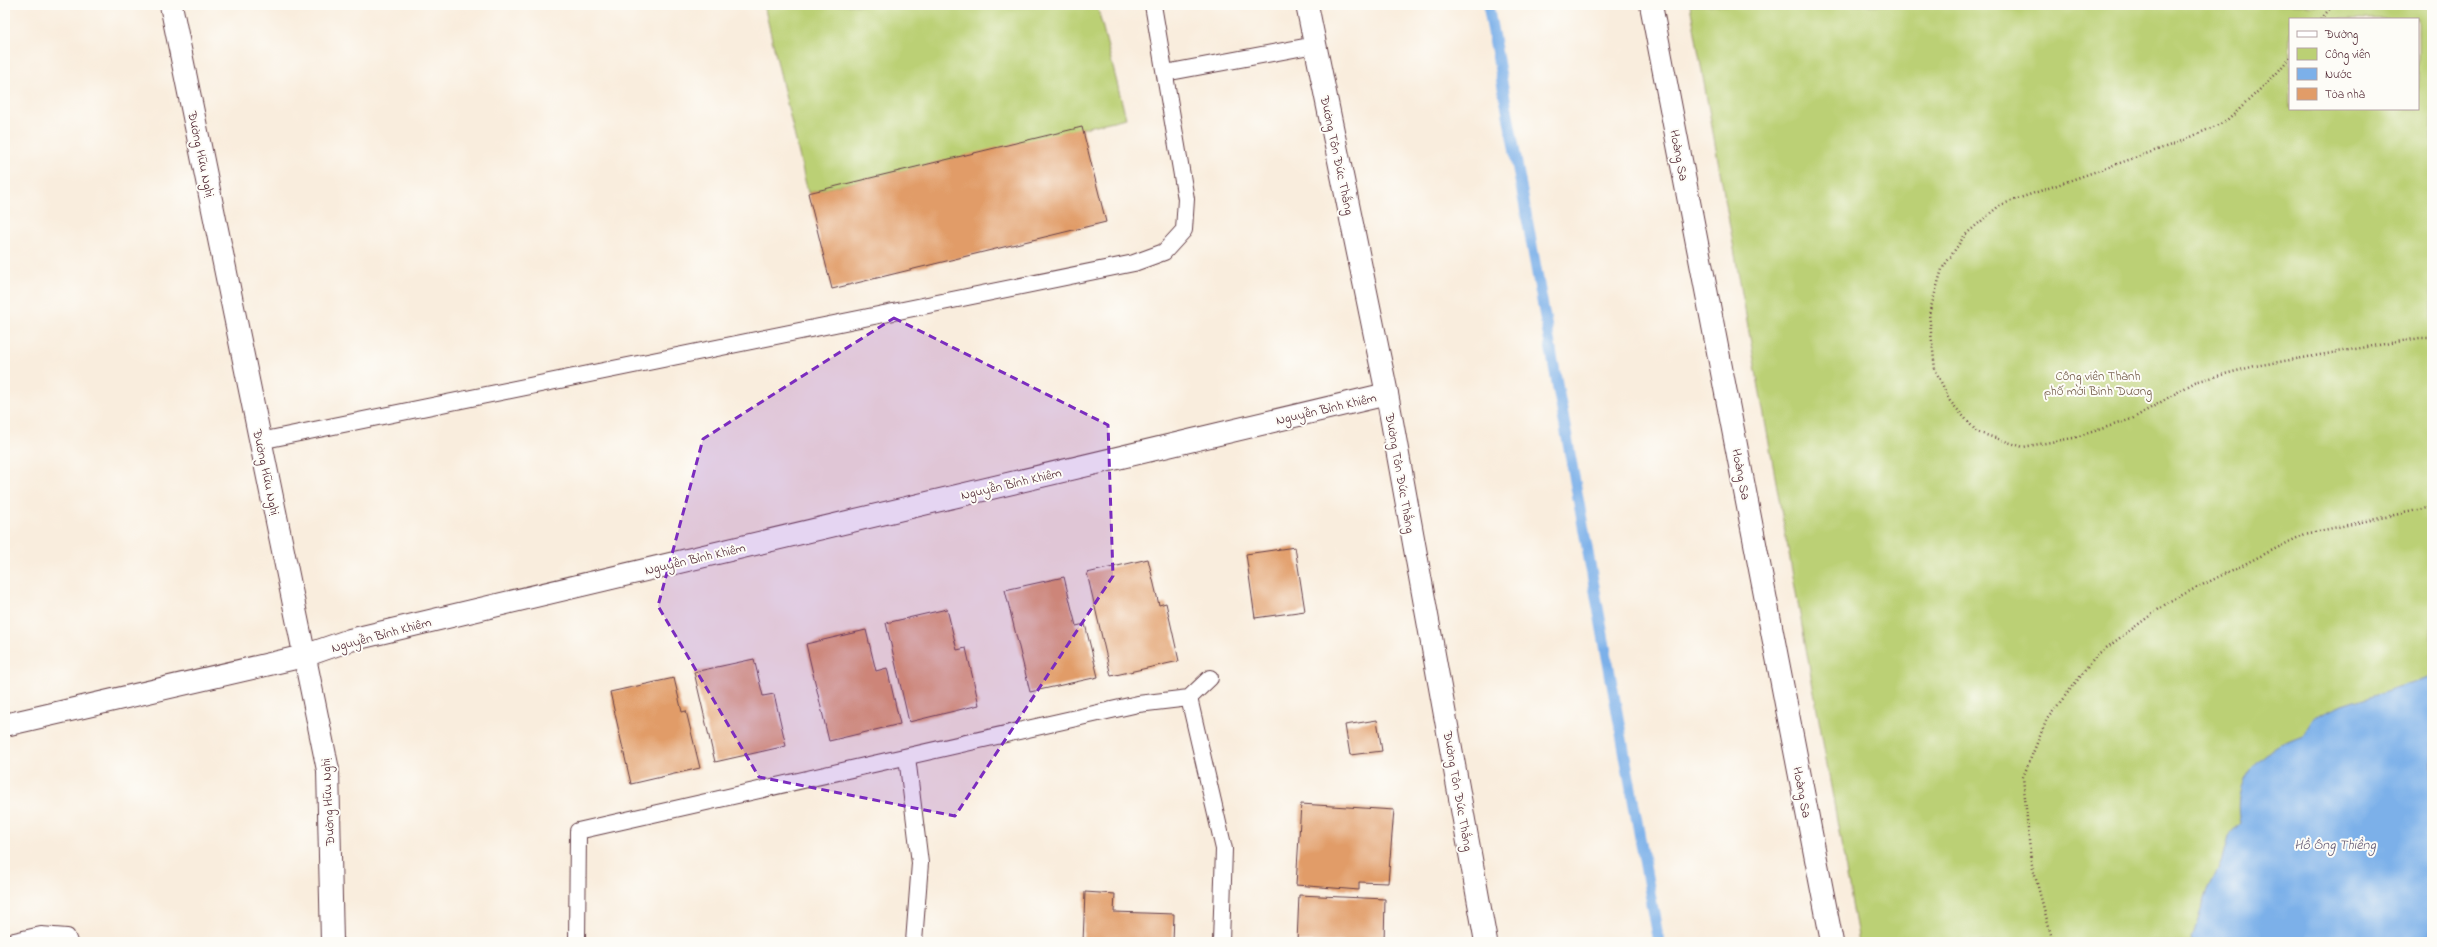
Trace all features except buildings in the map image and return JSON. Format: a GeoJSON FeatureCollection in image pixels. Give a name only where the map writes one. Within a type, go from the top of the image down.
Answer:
{"type":"FeatureCollection","features":[{"type":"Feature","properties":{"kind":"street","name":"Đường Hữu Nghị"},"geometry":{"type":"LineString","coordinates":[[171,5],[328,770],[332,942]]}},
{"type":"Feature","properties":{"kind":"street","name":"Đường Tôn Đức Thắng"},"geometry":{"type":"LineString","coordinates":[[1307,5],[1387,394],[1486,942]]}},
{"type":"Feature","properties":{"kind":"street","name":"Hoàng Sa"},"geometry":{"type":"LineString","coordinates":[[1651,5],[1832,942]]}},
{"type":"Feature","properties":{"kind":"street","name":"Nguyễn Bỉnh Khiêm"},"geometry":{"type":"LineString","coordinates":[[5,725],[304,656],[350,640],[1387,394]]}},
{"type":"Feature","properties":{"kind":"lane"},"geometry":{"type":"LineString","coordinates":[[260,441],[1127,264],[1164,252],[1184,230],[1186,199],[1153,5]]}},
{"type":"Feature","properties":{"kind":"lane"},"geometry":{"type":"LineString","coordinates":[[1165,73],[1315,45]]}},
{"type":"Feature","properties":{"kind":"lane"},"geometry":{"type":"LineString","coordinates":[[577,942],[578,831],[1138,704],[1189,698],[1210,678]]}},
{"type":"Feature","properties":{"kind":"lane"},"geometry":{"type":"LineString","coordinates":[[1189,698],[1224,848],[1221,942]]}},
{"type":"Feature","properties":{"kind":"lane"},"geometry":{"type":"LineString","coordinates":[[907,757],[920,863],[914,942]]}},
{"type":"Feature","properties":{"kind":"lane"},"geometry":{"type":"LineString","coordinates":[[10,942],[41,935],[67,937],[69,942]]}},
{"type":"Feature","properties":{"kind":"path"},"geometry":{"type":"LineString","coordinates":[[2323,18],[2333,5]]}},
{"type":"Feature","properties":{"kind":"path"},"geometry":{"type":"LineString","coordinates":[[2289,58],[2276,74],[2227,121],[2177,143],[2000,205],[1965,235],[1942,269],[1929,314],[1935,369],[1950,401],[1977,432],[2023,447],[2073,438],[2132,419],[2195,382],[2255,366],[2420,338],[2432,338]]}},
{"type":"Feature","properties":{"kind":"path"},"geometry":{"type":"LineString","coordinates":[[2053,942],[2031,861],[2023,777],[2048,719],[2098,654],[2170,601],[2305,534],[2432,507]]}},
{"type":"Feature","properties":{"kind":"highlighted area"},"geometry":{"type":"Polygon","coordinates":[[[894,318],[1108,425],[1113,576],[955,816],[759,777],[658,606],[703,439],[894,318]]]}},
{"type":"Feature","properties":{"kind":"green space"},"geometry":{"type":"Polygon","coordinates":[[[764,5],[1097,5],[1126,118],[808,193],[764,5]]]}},
{"type":"Feature","properties":{"kind":"green space","name":"Công viên Thành phố mới Bình Dương"},"geometry":{"type":"Polygon","coordinates":[[[1690,5],[2432,5],[2432,942],[1859,942],[1690,5]]]}},
{"type":"Feature","properties":{"kind":"water","name":"Hồ Ông Thiềng"},"geometry":{"type":"Polygon","coordinates":[[[2432,676],[2432,942],[2193,942],[2192,938],[2208,890],[2221,863],[2228,836],[2240,823],[2238,807],[2240,792],[2245,778],[2253,767],[2263,756],[2275,748],[2303,735],[2313,719],[2342,705],[2432,676]]]}},
{"type":"Feature","properties":{"kind":"waterway"},"geometry":{"type":"LineString","coordinates":[[1488,5],[1659,942]]}}]}
